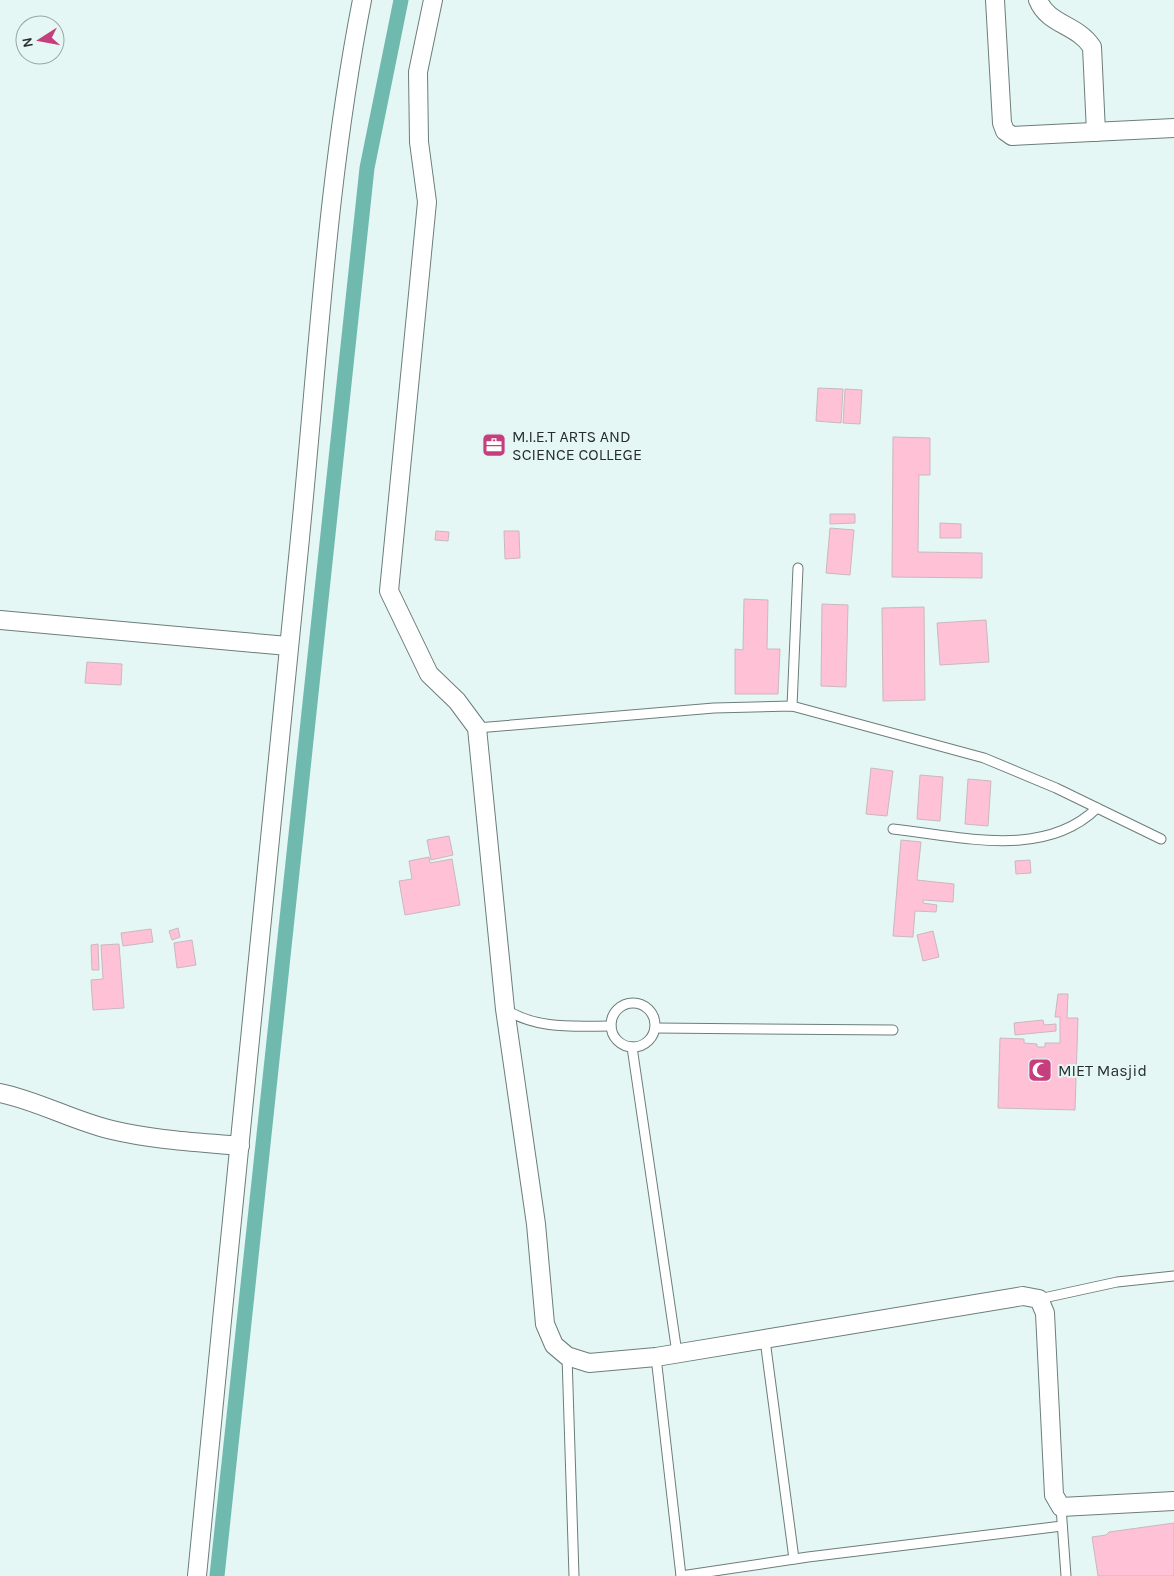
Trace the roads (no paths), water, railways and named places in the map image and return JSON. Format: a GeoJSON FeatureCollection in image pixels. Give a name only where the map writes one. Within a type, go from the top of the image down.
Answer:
{"type":"FeatureCollection","features":[{"type":"Feature","properties":{"kind":"street"},"geometry":{"type":"LineString","coordinates":[[197,1576],[240,1146],[326,237],[337,143],[362,0]]}},
{"type":"Feature","properties":{"kind":"street"},"geometry":{"type":"LineString","coordinates":[[433,0],[418,72],[419,142],[427,202],[389,591],[429,674],[458,701],[477,728],[506,1009],[536,1224],[545,1324],[554,1345],[567,1356],[589,1363],[656,1356],[765,1340],[1023,1296],[1039,1298],[1045,1313],[1054,1495],[1061,1508],[1174,1501]]}},
{"type":"Feature","properties":{"kind":"street"},"geometry":{"type":"LineString","coordinates":[[995,0],[1002,123],[1005,132],[1012,136],[1174,128]]}},
{"type":"Feature","properties":{"kind":"street"},"geometry":{"type":"LineString","coordinates":[[1038,0],[1042,10],[1085,36],[1092,47],[1096,132]]}},
{"type":"Feature","properties":{"kind":"street"},"geometry":{"type":"LineString","coordinates":[[0,620],[288,646]]}},
{"type":"Feature","properties":{"kind":"street"},"geometry":{"type":"LineString","coordinates":[[0,1093],[52,1109],[77,1120],[113,1130],[159,1138],[240,1146]]}},
{"type":"Feature","properties":{"kind":"lane"},"geometry":{"type":"LineString","coordinates":[[792,706],[798,568]]}},
{"type":"Feature","properties":{"kind":"lane"},"geometry":{"type":"LineString","coordinates":[[477,728],[714,708],[792,706],[984,758],[1097,808],[1161,839]]}},
{"type":"Feature","properties":{"kind":"lane"},"geometry":{"type":"LineString","coordinates":[[894,829],[1002,840],[1031,840],[1056,835],[1085,820],[1097,808]]}},
{"type":"Feature","properties":{"kind":"lane"},"geometry":{"type":"LineString","coordinates":[[630,1003],[637,1003],[650,1010],[655,1028],[652,1038],[646,1043],[632,1048],[618,1042],[611,1026],[613,1015],[617,1009],[630,1003]]}},
{"type":"Feature","properties":{"kind":"lane"},"geometry":{"type":"LineString","coordinates":[[506,1009],[525,1020],[539,1024],[611,1026]]}},
{"type":"Feature","properties":{"kind":"lane"},"geometry":{"type":"LineString","coordinates":[[655,1028],[893,1030]]}},
{"type":"Feature","properties":{"kind":"lane"},"geometry":{"type":"LineString","coordinates":[[632,1048],[677,1353]]}},
{"type":"Feature","properties":{"kind":"lane"},"geometry":{"type":"LineString","coordinates":[[1039,1298],[1117,1282],[1174,1276]]}},
{"type":"Feature","properties":{"kind":"lane"},"geometry":{"type":"LineString","coordinates":[[765,1340],[794,1559]]}},
{"type":"Feature","properties":{"kind":"lane"},"geometry":{"type":"LineString","coordinates":[[567,1356],[574,1576]]}},
{"type":"Feature","properties":{"kind":"lane"},"geometry":{"type":"LineString","coordinates":[[656,1356],[681,1576],[794,1559],[1062,1526]]}},
{"type":"Feature","properties":{"kind":"lane"},"geometry":{"type":"LineString","coordinates":[[1061,1508],[1066,1576]]}},
{"type":"Feature","properties":{"kind":"waterway"},"geometry":{"type":"LineString","coordinates":[[217,1576],[367,168],[401,0]]}},
{"type":"Feature","properties":{"kind":"place","name":"M.I.E.T ARTS AND SCIENCE COLLEGE"},"geometry":{"type":"Point","coordinates":[494,445]}},
{"type":"Feature","properties":{"kind":"place","name":"MIET Masjid"},"geometry":{"type":"Point","coordinates":[1040,1070]}}]}
